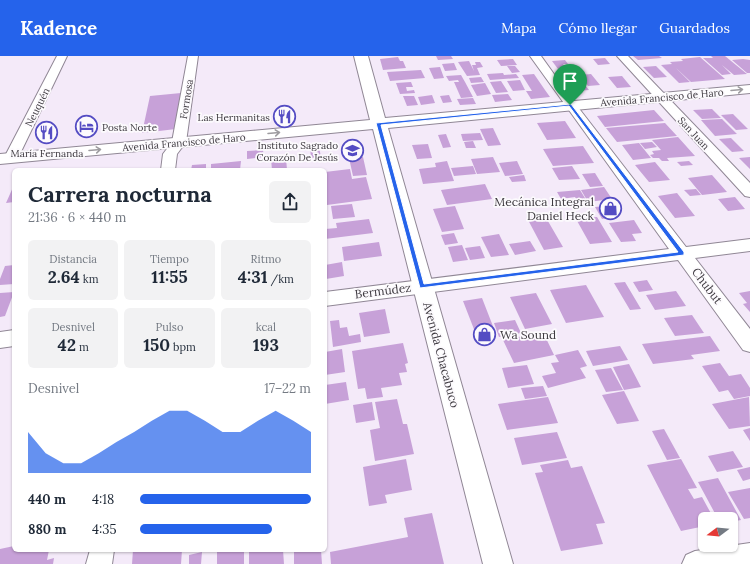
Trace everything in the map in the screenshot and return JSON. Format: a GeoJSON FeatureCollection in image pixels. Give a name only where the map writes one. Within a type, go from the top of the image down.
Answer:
{"type":"FeatureCollection","features":[{"type":"Feature","properties":{"kind":"main road","name":"Avenida Chacabuco"},"geometry":{"type":"LineString","coordinates":[[361,56],[378,124],[498,564]]}},
{"type":"Feature","properties":{"kind":"main road","name":"Avenida Francisco de Haro"},"geometry":{"type":"LineString","coordinates":[[5,158],[750,88]]}},
{"type":"Feature","properties":{"kind":"street","name":"Neuquén"},"geometry":{"type":"LineString","coordinates":[[5,158],[62,56]]}},
{"type":"Feature","properties":{"kind":"street","name":"Formosa"},"geometry":{"type":"LineString","coordinates":[[180,142],[193,56]]}},
{"type":"Feature","properties":{"kind":"street","name":"Chubut"},"geometry":{"type":"LineString","coordinates":[[535,56],[570,105],[750,344]]}},
{"type":"Feature","properties":{"kind":"street","name":"San Juan"},"geometry":{"type":"LineString","coordinates":[[622,56],[750,192]]}},
{"type":"Feature","properties":{"kind":"street"},"geometry":{"type":"LineString","coordinates":[[168,168],[170,154],[180,142]]}},
{"type":"Feature","properties":{"kind":"street","name":"Bermúdez"},"geometry":{"type":"LineString","coordinates":[[327,299],[750,245]]}},
{"type":"Feature","properties":{"kind":"street"},"geometry":{"type":"LineString","coordinates":[[0,340],[12,338]]}},
{"type":"Feature","properties":{"kind":"street"},"geometry":{"type":"LineString","coordinates":[[99,564],[102,552]]}},
{"type":"Feature","properties":{"kind":"street"},"geometry":{"type":"LineString","coordinates":[[695,564],[750,555]]}},
{"type":"Feature","properties":{"kind":"building"},"geometry":{"type":"Polygon","coordinates":[[[436,56],[451,56],[453,59],[438,60],[436,56]]]}},
{"type":"Feature","properties":{"kind":"building"},"geometry":{"type":"Polygon","coordinates":[[[633,56],[659,56],[662,58],[638,60],[633,56]]]}},
{"type":"Feature","properties":{"kind":"building"},"geometry":{"type":"Polygon","coordinates":[[[711,56],[725,56],[747,74],[734,75],[722,65],[731,74],[722,75],[703,58],[713,58],[711,56]]]}},
{"type":"Feature","properties":{"kind":"building"},"geometry":{"type":"Polygon","coordinates":[[[398,57],[400,61],[403,61],[406,68],[383,70],[380,59],[398,57]]]}},
{"type":"Feature","properties":{"kind":"building"},"geometry":{"type":"Polygon","coordinates":[[[700,57],[725,79],[691,82],[676,68],[690,82],[679,83],[661,65],[672,64],[670,62],[683,61],[681,59],[700,57]]]}},
{"type":"Feature","properties":{"kind":"building"},"geometry":{"type":"Polygon","coordinates":[[[605,58],[610,64],[598,65],[593,59],[605,58]]]}},
{"type":"Feature","properties":{"kind":"building"},"geometry":{"type":"Polygon","coordinates":[[[513,59],[517,65],[501,66],[497,60],[513,59]]]}},
{"type":"Feature","properties":{"kind":"building"},"geometry":{"type":"Polygon","coordinates":[[[565,60],[568,64],[563,64],[566,68],[558,69],[552,61],[565,60]]]}},
{"type":"Feature","properties":{"kind":"building"},"geometry":{"type":"Polygon","coordinates":[[[732,60],[750,60],[750,73],[747,73],[732,60]]]}},
{"type":"Feature","properties":{"kind":"building"},"geometry":{"type":"Polygon","coordinates":[[[469,61],[474,71],[472,65],[476,65],[475,62],[480,62],[483,67],[477,68],[480,75],[467,76],[458,62],[469,61]]]}},
{"type":"Feature","properties":{"kind":"building"},"geometry":{"type":"Polygon","coordinates":[[[454,63],[457,70],[445,71],[442,64],[454,63]]]}},
{"type":"Feature","properties":{"kind":"building"},"geometry":{"type":"Polygon","coordinates":[[[507,66],[515,66],[520,72],[512,73],[507,66]]]}},
{"type":"Feature","properties":{"kind":"building"},"geometry":{"type":"Polygon","coordinates":[[[656,66],[667,77],[654,78],[643,67],[656,66]]]}},
{"type":"Feature","properties":{"kind":"building"},"geometry":{"type":"Polygon","coordinates":[[[440,67],[444,78],[434,79],[429,68],[440,67]]]}},
{"type":"Feature","properties":{"kind":"building"},"geometry":{"type":"Polygon","coordinates":[[[421,70],[425,78],[390,81],[387,72],[421,70]]]}},
{"type":"Feature","properties":{"kind":"building"},"geometry":{"type":"Polygon","coordinates":[[[573,70],[589,90],[575,91],[560,71],[573,70]]]}},
{"type":"Feature","properties":{"kind":"building"},"geometry":{"type":"Polygon","coordinates":[[[503,73],[504,75],[516,74],[519,78],[490,80],[487,74],[503,73]]]}},
{"type":"Feature","properties":{"kind":"building"},"geometry":{"type":"Polygon","coordinates":[[[534,74],[550,97],[531,99],[526,91],[532,91],[522,75],[534,74]]]}},
{"type":"Feature","properties":{"kind":"building"},"geometry":{"type":"Polygon","coordinates":[[[591,74],[600,85],[588,86],[580,75],[591,74]]]}},
{"type":"Feature","properties":{"kind":"building"},"geometry":{"type":"Polygon","coordinates":[[[461,75],[473,97],[461,98],[454,82],[459,82],[458,80],[449,81],[446,76],[461,75]]]}},
{"type":"Feature","properties":{"kind":"building"},"geometry":{"type":"Polygon","coordinates":[[[622,76],[631,87],[617,88],[608,77],[622,76]]]}},
{"type":"Feature","properties":{"kind":"building"},"geometry":{"type":"Polygon","coordinates":[[[481,77],[484,82],[471,83],[469,78],[481,77]]]}},
{"type":"Feature","properties":{"kind":"building"},"geometry":{"type":"Polygon","coordinates":[[[520,80],[525,90],[513,91],[507,81],[520,80]]]}},
{"type":"Feature","properties":{"kind":"building"},"geometry":{"type":"Polygon","coordinates":[[[501,81],[508,92],[496,93],[490,82],[501,81]]]}},
{"type":"Feature","properties":{"kind":"building"},"geometry":{"type":"Polygon","coordinates":[[[411,82],[413,87],[406,87],[407,91],[414,90],[415,93],[400,94],[396,83],[411,82]]]}},
{"type":"Feature","properties":{"kind":"building"},"geometry":{"type":"Polygon","coordinates":[[[485,83],[491,94],[477,96],[471,85],[485,83]]]}},
{"type":"Feature","properties":{"kind":"building"},"geometry":{"type":"Polygon","coordinates":[[[181,93],[176,129],[142,133],[150,96],[181,93]]]}},
{"type":"Feature","properties":{"kind":"building"},"geometry":{"type":"Polygon","coordinates":[[[508,94],[512,100],[495,102],[492,95],[508,94]]]}},
{"type":"Feature","properties":{"kind":"building"},"geometry":{"type":"Polygon","coordinates":[[[432,95],[435,103],[421,105],[418,97],[432,95]]]}},
{"type":"Feature","properties":{"kind":"building"},"geometry":{"type":"Polygon","coordinates":[[[449,95],[452,102],[443,103],[440,96],[449,95]]]}},
{"type":"Feature","properties":{"kind":"building"},"geometry":{"type":"Polygon","coordinates":[[[403,96],[414,96],[418,105],[407,106],[403,96]]]}},
{"type":"Feature","properties":{"kind":"building"},"geometry":{"type":"Polygon","coordinates":[[[473,98],[476,104],[460,105],[457,99],[473,98]]]}},
{"type":"Feature","properties":{"kind":"building"},"geometry":{"type":"Polygon","coordinates":[[[712,109],[721,118],[702,119],[693,110],[712,109]]]}},
{"type":"Feature","properties":{"kind":"building"},"geometry":{"type":"Polygon","coordinates":[[[654,110],[664,121],[605,127],[597,116],[654,110]]]}},
{"type":"Feature","properties":{"kind":"building"},"geometry":{"type":"Polygon","coordinates":[[[733,114],[748,129],[736,130],[721,115],[733,114]]]}},
{"type":"Feature","properties":{"kind":"building"},"geometry":{"type":"Polygon","coordinates":[[[722,119],[737,134],[715,136],[701,120],[722,119]]]}},
{"type":"Feature","properties":{"kind":"building"},"geometry":{"type":"Polygon","coordinates":[[[565,121],[576,138],[547,140],[537,123],[565,121]]]}},
{"type":"Feature","properties":{"kind":"building"},"geometry":{"type":"Polygon","coordinates":[[[665,123],[677,136],[617,142],[606,128],[665,123]]]}},
{"type":"Feature","properties":{"kind":"building"},"geometry":{"type":"Polygon","coordinates":[[[493,128],[501,145],[488,146],[480,129],[493,128]]]}},
{"type":"Feature","properties":{"kind":"building"},"geometry":{"type":"Polygon","coordinates":[[[480,133],[483,140],[463,141],[461,134],[480,133]]]}},
{"type":"Feature","properties":{"kind":"building"},"geometry":{"type":"Polygon","coordinates":[[[446,134],[451,147],[443,148],[438,135],[446,134]]]}},
{"type":"Feature","properties":{"kind":"building"},"geometry":{"type":"Polygon","coordinates":[[[678,137],[695,156],[667,158],[669,161],[662,161],[659,158],[653,158],[650,155],[654,154],[652,151],[661,150],[652,140],[678,137]]]}},
{"type":"Feature","properties":{"kind":"building"},"geometry":{"type":"Polygon","coordinates":[[[731,138],[744,151],[732,152],[719,139],[731,138]]]}},
{"type":"Feature","properties":{"kind":"building"},"geometry":{"type":"Polygon","coordinates":[[[473,141],[476,148],[466,148],[464,142],[473,141]]]}},
{"type":"Feature","properties":{"kind":"building"},"geometry":{"type":"Polygon","coordinates":[[[652,142],[657,147],[645,149],[640,143],[652,142]]]}},
{"type":"Feature","properties":{"kind":"building"},"geometry":{"type":"Polygon","coordinates":[[[639,143],[651,158],[633,160],[622,145],[639,143]]]}},
{"type":"Feature","properties":{"kind":"building"},"geometry":{"type":"Polygon","coordinates":[[[428,144],[432,158],[417,159],[412,145],[428,144]]]}},
{"type":"Feature","properties":{"kind":"building"},"geometry":{"type":"Polygon","coordinates":[[[583,146],[594,163],[553,166],[543,149],[583,146]]]}},
{"type":"Feature","properties":{"kind":"building"},"geometry":{"type":"Polygon","coordinates":[[[310,147],[319,147],[321,157],[311,158],[310,147]]]}},
{"type":"Feature","properties":{"kind":"building"},"geometry":{"type":"Polygon","coordinates":[[[263,150],[264,157],[247,159],[247,151],[263,150]]]}},
{"type":"Feature","properties":{"kind":"building"},"geometry":{"type":"Polygon","coordinates":[[[363,157],[367,175],[353,176],[349,158],[363,157]]]}},
{"type":"Feature","properties":{"kind":"building"},"geometry":{"type":"Polygon","coordinates":[[[493,157],[500,172],[477,174],[471,159],[493,157]]]}},
{"type":"Feature","properties":{"kind":"building"},"geometry":{"type":"Polygon","coordinates":[[[750,157],[750,169],[739,158],[750,157]]]}},
{"type":"Feature","properties":{"kind":"building"},"geometry":{"type":"Polygon","coordinates":[[[286,158],[287,168],[272,168],[271,159],[286,158]]]}},
{"type":"Feature","properties":{"kind":"building"},"geometry":{"type":"Polygon","coordinates":[[[241,161],[240,168],[211,168],[211,164],[241,161]]]}},
{"type":"Feature","properties":{"kind":"building"},"geometry":{"type":"Polygon","coordinates":[[[447,161],[454,181],[423,184],[419,169],[436,167],[435,163],[447,161]]]}},
{"type":"Feature","properties":{"kind":"building"},"geometry":{"type":"Polygon","coordinates":[[[517,161],[523,174],[505,176],[499,163],[517,161]]]}},
{"type":"Feature","properties":{"kind":"building"},"geometry":{"type":"Polygon","coordinates":[[[689,161],[693,165],[681,166],[677,162],[689,161]]]}},
{"type":"Feature","properties":{"kind":"building"},"geometry":{"type":"Polygon","coordinates":[[[655,162],[670,180],[649,182],[635,165],[655,162]]]}},
{"type":"Feature","properties":{"kind":"building"},"geometry":{"type":"Polygon","coordinates":[[[206,164],[206,168],[191,168],[192,165],[206,164]]]}},
{"type":"Feature","properties":{"kind":"building"},"geometry":{"type":"Polygon","coordinates":[[[473,166],[476,174],[454,176],[451,168],[473,166]]]}},
{"type":"Feature","properties":{"kind":"building"},"geometry":{"type":"Polygon","coordinates":[[[572,166],[580,179],[559,180],[552,168],[572,166]]]}},
{"type":"Feature","properties":{"kind":"building"},"geometry":{"type":"Polygon","coordinates":[[[350,169],[352,179],[366,177],[372,199],[327,205],[327,172],[350,169]]]}},
{"type":"Feature","properties":{"kind":"building"},"geometry":{"type":"Polygon","coordinates":[[[595,173],[603,186],[590,187],[582,174],[595,173]]]}},
{"type":"Feature","properties":{"kind":"building"},"geometry":{"type":"Polygon","coordinates":[[[524,175],[526,181],[512,182],[509,177],[524,175]]]}},
{"type":"Feature","properties":{"kind":"building"},"geometry":{"type":"Polygon","coordinates":[[[712,175],[727,192],[702,195],[688,178],[712,175]]]}},
{"type":"Feature","properties":{"kind":"building"},"geometry":{"type":"Polygon","coordinates":[[[485,184],[492,199],[447,205],[441,190],[485,184]]]}},
{"type":"Feature","properties":{"kind":"building"},"geometry":{"type":"Polygon","coordinates":[[[604,187],[612,199],[588,202],[581,190],[604,187]]]}},
{"type":"Feature","properties":{"kind":"building"},"geometry":{"type":"Polygon","coordinates":[[[696,189],[701,195],[690,196],[684,190],[696,189]]]}},
{"type":"Feature","properties":{"kind":"building"},"geometry":{"type":"Polygon","coordinates":[[[12,190],[12,202],[6,203],[12,190]]]}},
{"type":"Feature","properties":{"kind":"building"},"geometry":{"type":"Polygon","coordinates":[[[580,190],[588,203],[579,204],[575,197],[561,199],[557,192],[580,190]]]}},
{"type":"Feature","properties":{"kind":"building"},"geometry":{"type":"Polygon","coordinates":[[[677,193],[695,216],[675,218],[658,196],[677,193]]]}},
{"type":"Feature","properties":{"kind":"building"},"geometry":{"type":"Polygon","coordinates":[[[735,197],[745,209],[728,211],[718,199],[735,197]]]}},
{"type":"Feature","properties":{"kind":"building"},"geometry":{"type":"Polygon","coordinates":[[[352,204],[355,217],[333,219],[331,206],[352,204]]]}},
{"type":"Feature","properties":{"kind":"building"},"geometry":{"type":"Polygon","coordinates":[[[455,206],[464,229],[442,232],[433,209],[455,206]]]}},
{"type":"Feature","properties":{"kind":"building"},"geometry":{"type":"Polygon","coordinates":[[[605,206],[612,217],[602,219],[595,207],[605,206]]]}},
{"type":"Feature","properties":{"kind":"building"},"geometry":{"type":"Polygon","coordinates":[[[545,216],[563,247],[544,250],[527,218],[545,216]]]}},
{"type":"Feature","properties":{"kind":"building"},"geometry":{"type":"Polygon","coordinates":[[[597,217],[612,242],[590,244],[576,219],[597,217]]]}},
{"type":"Feature","properties":{"kind":"building"},"geometry":{"type":"Polygon","coordinates":[[[369,219],[373,233],[327,239],[327,229],[337,228],[336,223],[369,219]]]}},
{"type":"Feature","properties":{"kind":"building"},"geometry":{"type":"Polygon","coordinates":[[[634,220],[642,233],[632,234],[636,241],[621,242],[609,223],[634,220]]]}},
{"type":"Feature","properties":{"kind":"building"},"geometry":{"type":"Polygon","coordinates":[[[454,233],[458,243],[445,245],[441,235],[454,233]]]}},
{"type":"Feature","properties":{"kind":"building"},"geometry":{"type":"Polygon","coordinates":[[[499,234],[509,255],[491,257],[481,237],[499,234]]]}},
{"type":"Feature","properties":{"kind":"building"},"geometry":{"type":"Polygon","coordinates":[[[530,241],[536,251],[515,255],[509,244],[530,241]]]}},
{"type":"Feature","properties":{"kind":"building"},"geometry":{"type":"Polygon","coordinates":[[[379,242],[382,256],[344,261],[342,247],[379,242]]]}},
{"type":"Feature","properties":{"kind":"building"},"geometry":{"type":"Polygon","coordinates":[[[462,245],[468,260],[453,262],[448,247],[462,245]]]}},
{"type":"Feature","properties":{"kind":"building"},"geometry":{"type":"Polygon","coordinates":[[[480,246],[485,258],[470,260],[465,248],[480,246]]]}},
{"type":"Feature","properties":{"kind":"building"},"geometry":{"type":"Polygon","coordinates":[[[342,262],[344,276],[327,279],[327,265],[342,262]]]}},
{"type":"Feature","properties":{"kind":"building"},"geometry":{"type":"Polygon","coordinates":[[[12,265],[12,284],[0,285],[0,279],[5,266],[12,265]]]}},
{"type":"Feature","properties":{"kind":"building"},"geometry":{"type":"Polygon","coordinates":[[[647,280],[653,290],[639,292],[633,282],[647,280]]]}},
{"type":"Feature","properties":{"kind":"building"},"geometry":{"type":"Polygon","coordinates":[[[625,282],[641,309],[630,310],[614,283],[625,282]]]}},
{"type":"Feature","properties":{"kind":"building"},"geometry":{"type":"Polygon","coordinates":[[[586,285],[604,317],[566,323],[550,290],[586,285]]]}},
{"type":"Feature","properties":{"kind":"building"},"geometry":{"type":"Polygon","coordinates":[[[676,291],[686,306],[655,310],[646,295],[676,291]]]}},
{"type":"Feature","properties":{"kind":"building"},"geometry":{"type":"Polygon","coordinates":[[[750,291],[750,312],[743,304],[747,303],[739,293],[750,291]]]}},
{"type":"Feature","properties":{"kind":"building"},"geometry":{"type":"Polygon","coordinates":[[[12,292],[12,297],[5,316],[0,317],[0,293],[12,292]]]}},
{"type":"Feature","properties":{"kind":"building"},"geometry":{"type":"Polygon","coordinates":[[[536,293],[552,324],[525,329],[510,297],[536,293]]]}},
{"type":"Feature","properties":{"kind":"building"},"geometry":{"type":"Polygon","coordinates":[[[482,298],[496,334],[477,337],[463,301],[482,298]]]}},
{"type":"Feature","properties":{"kind":"building"},"geometry":{"type":"Polygon","coordinates":[[[385,309],[390,333],[364,337],[359,313],[385,309]]]}},
{"type":"Feature","properties":{"kind":"building"},"geometry":{"type":"Polygon","coordinates":[[[692,315],[704,333],[675,336],[664,318],[692,315]]]}},
{"type":"Feature","properties":{"kind":"building"},"geometry":{"type":"Polygon","coordinates":[[[339,320],[340,328],[347,327],[349,336],[360,334],[361,342],[333,347],[330,321],[339,320]]]}},
{"type":"Feature","properties":{"kind":"building"},"geometry":{"type":"Polygon","coordinates":[[[515,320],[521,333],[499,337],[494,323],[515,320]]]}},
{"type":"Feature","properties":{"kind":"building"},"geometry":{"type":"Polygon","coordinates":[[[543,332],[554,355],[514,363],[503,340],[543,332]]]}},
{"type":"Feature","properties":{"kind":"building"},"geometry":{"type":"Polygon","coordinates":[[[710,336],[720,351],[691,355],[694,359],[653,364],[642,344],[710,336]]]}},
{"type":"Feature","properties":{"kind":"building"},"geometry":{"type":"Polygon","coordinates":[[[403,343],[408,363],[405,364],[407,372],[399,373],[402,385],[381,388],[383,397],[367,399],[365,388],[358,389],[352,351],[403,343]]]}},
{"type":"Feature","properties":{"kind":"building"},"geometry":{"type":"Polygon","coordinates":[[[620,346],[628,360],[593,366],[586,351],[620,346]]]}},
{"type":"Feature","properties":{"kind":"building"},"geometry":{"type":"Polygon","coordinates":[[[342,349],[345,372],[327,375],[327,352],[342,349]]]}},
{"type":"Feature","properties":{"kind":"building"},"geometry":{"type":"Polygon","coordinates":[[[578,350],[587,366],[580,368],[586,378],[548,388],[542,376],[556,373],[551,363],[559,362],[555,355],[578,350]]]}},
{"type":"Feature","properties":{"kind":"building"},"geometry":{"type":"Polygon","coordinates":[[[720,363],[729,376],[741,374],[750,388],[750,396],[734,399],[728,390],[719,392],[702,366],[720,363]]]}},
{"type":"Feature","properties":{"kind":"building"},"geometry":{"type":"Polygon","coordinates":[[[629,364],[641,387],[624,390],[613,367],[629,364]]]}},
{"type":"Feature","properties":{"kind":"building"},"geometry":{"type":"Polygon","coordinates":[[[527,365],[534,384],[508,388],[502,368],[527,365]]]}},
{"type":"Feature","properties":{"kind":"building"},"geometry":{"type":"Polygon","coordinates":[[[611,368],[623,390],[606,392],[595,370],[611,368]]]}},
{"type":"Feature","properties":{"kind":"building"},"geometry":{"type":"Polygon","coordinates":[[[346,382],[349,400],[327,404],[327,385],[346,382]]]}},
{"type":"Feature","properties":{"kind":"building"},"geometry":{"type":"Polygon","coordinates":[[[543,386],[547,396],[525,399],[521,388],[543,386]]]}},
{"type":"Feature","properties":{"kind":"building"},"geometry":{"type":"Polygon","coordinates":[[[624,391],[639,421],[617,424],[602,395],[624,391]]]}},
{"type":"Feature","properties":{"kind":"building"},"geometry":{"type":"Polygon","coordinates":[[[548,397],[558,423],[507,430],[498,404],[548,397]]]}},
{"type":"Feature","properties":{"kind":"building"},"geometry":{"type":"Polygon","coordinates":[[[749,397],[750,426],[729,429],[712,404],[749,397]]]}},
{"type":"Feature","properties":{"kind":"building"},"geometry":{"type":"Polygon","coordinates":[[[397,399],[403,424],[407,424],[414,454],[375,461],[370,430],[380,428],[375,402],[397,399]]]}},
{"type":"Feature","properties":{"kind":"building"},"geometry":{"type":"Polygon","coordinates":[[[372,402],[375,420],[356,423],[353,405],[372,402]]]}},
{"type":"Feature","properties":{"kind":"building"},"geometry":{"type":"Polygon","coordinates":[[[750,428],[750,441],[743,430],[750,428]]]}},
{"type":"Feature","properties":{"kind":"building"},"geometry":{"type":"Polygon","coordinates":[[[664,429],[680,458],[667,460],[652,431],[664,429]]]}},
{"type":"Feature","properties":{"kind":"building"},"geometry":{"type":"Polygon","coordinates":[[[557,432],[567,458],[522,465],[514,438],[557,432]]]}},
{"type":"Feature","properties":{"kind":"building"},"geometry":{"type":"Polygon","coordinates":[[[733,451],[743,467],[717,472],[708,456],[733,451]]]}},
{"type":"Feature","properties":{"kind":"building"},"geometry":{"type":"Polygon","coordinates":[[[406,459],[412,490],[385,495],[387,503],[369,506],[363,467],[406,459]]]}},
{"type":"Feature","properties":{"kind":"building"},"geometry":{"type":"Polygon","coordinates":[[[681,459],[697,488],[688,489],[694,499],[702,497],[710,512],[698,512],[698,527],[681,531],[647,465],[681,459]]]}},
{"type":"Feature","properties":{"kind":"building"},"geometry":{"type":"Polygon","coordinates":[[[568,460],[571,468],[582,466],[605,523],[596,524],[603,544],[561,551],[535,473],[543,472],[540,465],[568,460]]]}},
{"type":"Feature","properties":{"kind":"building"},"geometry":{"type":"Polygon","coordinates":[[[750,467],[750,479],[743,481],[737,470],[750,467]]]}},
{"type":"Feature","properties":{"kind":"building"},"geometry":{"type":"Polygon","coordinates":[[[718,478],[737,512],[714,512],[698,482],[718,478]]]}},
{"type":"Feature","properties":{"kind":"building"},"geometry":{"type":"Polygon","coordinates":[[[750,488],[750,518],[744,519],[728,492],[750,488]]]}},
{"type":"Feature","properties":{"kind":"building"},"geometry":{"type":"Polygon","coordinates":[[[432,513],[444,564],[331,564],[330,552],[408,537],[404,518],[432,513]]]}},
{"type":"Feature","properties":{"kind":"building"},"geometry":{"type":"Polygon","coordinates":[[[12,546],[12,552],[49,552],[47,560],[54,558],[53,564],[0,564],[0,549],[12,546]]]}},
{"type":"Feature","properties":{"kind":"building"},"geometry":{"type":"Polygon","coordinates":[[[133,552],[182,552],[181,564],[132,564],[133,552]]]}},
{"type":"Feature","properties":{"kind":"building"},"geometry":{"type":"Polygon","coordinates":[[[202,552],[201,564],[189,564],[189,555],[202,552]]]}},
{"type":"Feature","properties":{"kind":"building"},"geometry":{"type":"Polygon","coordinates":[[[217,552],[244,552],[244,564],[217,564],[217,552]]]}},
{"type":"Feature","properties":{"kind":"building"},"geometry":{"type":"Polygon","coordinates":[[[249,552],[283,552],[284,564],[249,564],[249,552]]]}},
{"type":"Feature","properties":{"kind":"building"},"geometry":{"type":"Polygon","coordinates":[[[294,552],[321,552],[322,564],[294,564],[294,552]]]}},
{"type":"Feature","properties":{"kind":"place","name":"Las Hermanitas"},"geometry":{"type":"Point","coordinates":[285,117]}},
{"type":"Feature","properties":{"kind":"place","name":"Posta Norte"},"geometry":{"type":"Point","coordinates":[86,127]}},
{"type":"Feature","properties":{"kind":"place","name":"María Fernanda"},"geometry":{"type":"Point","coordinates":[47,133]}},
{"type":"Feature","properties":{"kind":"place","name":"Instituto Sagrado Corazón De Jesús"},"geometry":{"type":"Point","coordinates":[353,151]}},
{"type":"Feature","properties":{"kind":"place","name":"Mecánica Integral Daniel Heck"},"geometry":{"type":"Point","coordinates":[610,209]}},
{"type":"Feature","properties":{"kind":"place","name":"Wa Sound"},"geometry":{"type":"Point","coordinates":[485,335]}},
{"type":"Feature","properties":{"kind":"route"},"geometry":{"type":"LineString","coordinates":[[570,105],[682,253],[422,286],[378,124],[570,105]]}}]}
